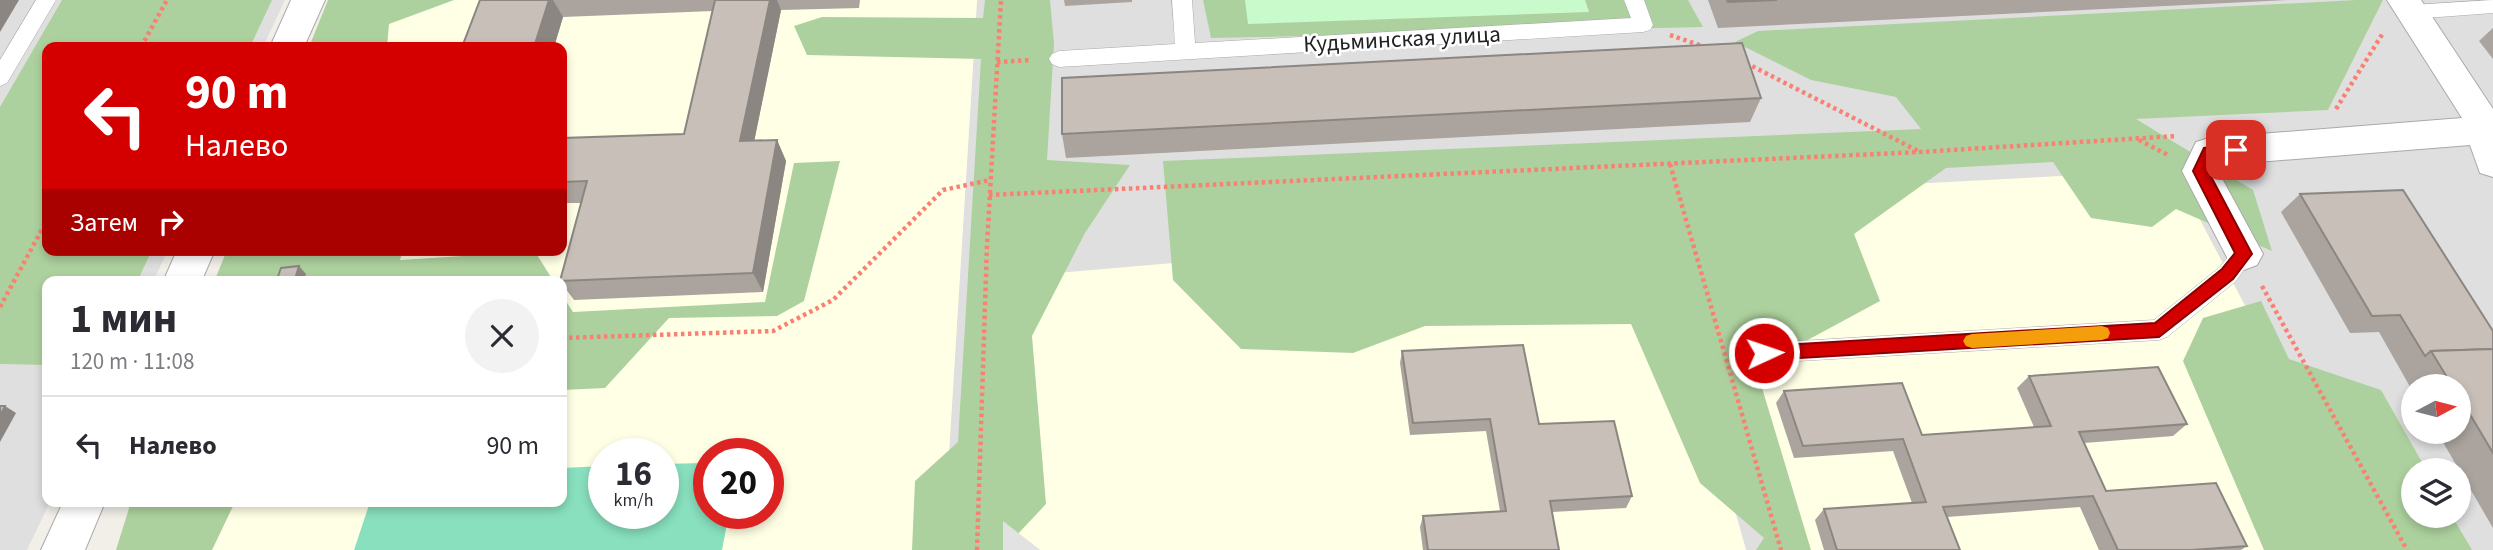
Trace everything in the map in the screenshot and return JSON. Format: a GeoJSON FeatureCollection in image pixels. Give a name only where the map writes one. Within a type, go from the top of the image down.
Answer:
{"type":"FeatureCollection","features":[{"type":"Feature","properties":{"kind":"street"},"geometry":{"type":"LineString","coordinates":[[289,42],[308,0]]}},
{"type":"Feature","properties":{"kind":"street"},"geometry":{"type":"LineString","coordinates":[[2244,254],[2200,171],[2209,152],[2488,146],[2479,116],[2402,12]]}},
{"type":"Feature","properties":{"kind":"street"},"geometry":{"type":"LineString","coordinates":[[185,276],[193,256]]}},
{"type":"Feature","properties":{"kind":"street"},"geometry":{"type":"LineString","coordinates":[[63,550],[82,507]]}},
{"type":"Feature","properties":{"kind":"lane"},"geometry":{"type":"LineString","coordinates":[[0,78],[46,0]]}},
{"type":"Feature","properties":{"kind":"lane"},"geometry":{"type":"LineString","coordinates":[[1182,0],[1186,51]]}},
{"type":"Feature","properties":{"kind":"lane"},"geometry":{"type":"LineString","coordinates":[[1634,0],[1643,25]]}},
{"type":"Feature","properties":{"kind":"lane"},"geometry":{"type":"LineString","coordinates":[[2402,12],[2493,6]]}},
{"type":"Feature","properties":{"kind":"lane","name":"Кудьминская улица"},"geometry":{"type":"LineString","coordinates":[[1059,59],[1643,25]]}},
{"type":"Feature","properties":{"kind":"lane"},"geometry":{"type":"LineString","coordinates":[[1764,353],[2159,330],[2228,274],[2244,254]]}},
{"type":"Feature","properties":{"kind":"path"},"geometry":{"type":"LineString","coordinates":[[144,42],[167,0]]}},
{"type":"Feature","properties":{"kind":"path"},"geometry":{"type":"LineString","coordinates":[[977,550],[989,195],[1001,0]]}},
{"type":"Feature","properties":{"kind":"path"},"geometry":{"type":"LineString","coordinates":[[2332,115],[2402,12]]}},
{"type":"Feature","properties":{"kind":"path"},"geometry":{"type":"LineString","coordinates":[[1643,25],[1707,47]]}},
{"type":"Feature","properties":{"kind":"path"},"geometry":{"type":"LineString","coordinates":[[997,62],[1059,59]]}},
{"type":"Feature","properties":{"kind":"path"},"geometry":{"type":"LineString","coordinates":[[1744,62],[1920,152]]}},
{"type":"Feature","properties":{"kind":"path"},"geometry":{"type":"LineString","coordinates":[[989,195],[1920,152],[2189,135]]}},
{"type":"Feature","properties":{"kind":"path"},"geometry":{"type":"LineString","coordinates":[[1670,164],[1781,550]]}},
{"type":"Feature","properties":{"kind":"path"},"geometry":{"type":"LineString","coordinates":[[567,338],[773,331],[833,300],[943,190],[990,180]]}},
{"type":"Feature","properties":{"kind":"path"},"geometry":{"type":"LineString","coordinates":[[0,307],[42,229]]}},
{"type":"Feature","properties":{"kind":"path"},"geometry":{"type":"LineString","coordinates":[[2244,254],[2308,365],[2407,550]]}},
{"type":"Feature","properties":{"kind":"shaded area"},"geometry":{"type":"Polygon","coordinates":[[[0,0],[285,0],[265,42],[42,42],[42,256],[165,256],[156,276],[42,276],[42,507],[48,507],[27,550],[0,550],[0,0]]]}},
{"type":"Feature","properties":{"kind":"shaded area"},"geometry":{"type":"Polygon","coordinates":[[[381,0],[977,0],[943,550],[156,550],[174,507],[567,507],[567,276],[268,276],[277,256],[567,256],[567,42],[364,42],[381,0]]]}},
{"type":"Feature","properties":{"kind":"shaded area"},"geometry":{"type":"Polygon","coordinates":[[[977,0],[2493,0],[2493,550],[2373,550],[2228,274],[1786,550],[1746,550],[1653,223],[1003,520],[1040,550],[943,550],[977,0]]]}},
{"type":"Feature","properties":{"kind":"shaded area"},"geometry":{"type":"Polygon","coordinates":[[[2174,170],[2373,550],[1786,550],[1685,196],[2174,170]]]}},
{"type":"Feature","properties":{"kind":"shaded area"},"geometry":{"type":"Polygon","coordinates":[[[1653,222],[1746,550],[1040,550],[1003,521],[1009,277],[1653,222]]]}},
{"type":"Feature","properties":{"kind":"shaded area"},"geometry":{"type":"Polygon","coordinates":[[[1003,521],[1040,550],[1003,550],[1003,521]]]}},
{"type":"Feature","properties":{"kind":"green space"},"geometry":{"type":"Polygon","coordinates":[[[62,0],[272,0],[252,42],[42,42],[42,256],[149,256],[140,276],[42,276],[42,365],[0,364],[0,107],[62,0]]]}},
{"type":"Feature","properties":{"kind":"green space"},"geometry":{"type":"Polygon","coordinates":[[[328,0],[454,0],[389,24],[387,42],[311,42],[328,0]]]}},
{"type":"Feature","properties":{"kind":"green space"},"geometry":{"type":"Polygon","coordinates":[[[985,0],[1050,0],[1054,44],[1047,160],[1130,165],[1085,233],[1032,336],[1046,504],[1003,550],[912,550],[915,481],[958,442],[981,59],[807,55],[794,26],[822,17],[983,18],[985,0]]]}},
{"type":"Feature","properties":{"kind":"green space"},"geometry":{"type":"Polygon","coordinates":[[[1203,0],[1688,0],[1703,27],[1211,38],[1203,0]]]}},
{"type":"Feature","properties":{"kind":"green space"},"geometry":{"type":"Polygon","coordinates":[[[1245,0],[1585,0],[1589,12],[1248,24],[1245,0]]]}},
{"type":"Feature","properties":{"kind":"green space"},"geometry":{"type":"Polygon","coordinates":[[[2383,0],[2328,110],[2136,119],[2253,190],[2272,251],[2176,209],[2152,227],[2091,218],[2053,162],[1946,168],[1854,234],[1880,301],[1756,368],[1811,550],[1756,550],[1764,538],[1700,483],[1631,324],[1425,326],[1353,353],[1241,349],[1173,280],[1163,161],[1921,129],[1896,97],[1811,80],[1735,42],[1758,31],[2383,0]]]}},
{"type":"Feature","properties":{"kind":"green space"},"geometry":{"type":"Polygon","coordinates":[[[840,161],[804,301],[777,316],[669,318],[605,388],[567,390],[567,303],[573,312],[765,302],[794,163],[840,161]]]}},
{"type":"Feature","properties":{"kind":"green space"},"geometry":{"type":"Polygon","coordinates":[[[225,256],[401,256],[400,260],[463,256],[538,256],[550,276],[216,276],[225,256]]]}},
{"type":"Feature","properties":{"kind":"green space"},"geometry":{"type":"Polygon","coordinates":[[[2261,301],[2289,359],[2381,390],[2401,425],[2401,444],[2412,444],[2420,458],[2401,458],[2401,528],[2459,528],[2472,550],[2264,550],[2183,361],[2203,318],[2261,301]]]}},
{"type":"Feature","properties":{"kind":"green space"},"geometry":{"type":"Polygon","coordinates":[[[693,463],[693,529],[726,529],[722,550],[354,550],[368,507],[567,507],[567,468],[588,467],[588,529],[679,529],[679,464],[693,463]]]}},
{"type":"Feature","properties":{"kind":"green space"},"geometry":{"type":"Polygon","coordinates":[[[129,507],[233,507],[212,550],[116,550],[129,507]]]}},
{"type":"Feature","properties":{"kind":"building"},"geometry":{"type":"Polygon","coordinates":[[[480,0],[549,0],[536,42],[464,42],[480,0]]]}},
{"type":"Feature","properties":{"kind":"building"},"geometry":{"type":"Polygon","coordinates":[[[715,0],[770,0],[740,141],[777,140],[753,273],[567,281],[567,276],[561,276],[587,181],[567,182],[567,138],[684,134],[715,0]]]}},
{"type":"Feature","properties":{"kind":"building"},"geometry":{"type":"Polygon","coordinates":[[[1727,0],[1777,0],[1728,2],[1727,0]]]}},
{"type":"Feature","properties":{"kind":"building"},"geometry":{"type":"Polygon","coordinates":[[[1742,43],[1761,98],[1062,134],[1062,78],[1742,43]]]}},
{"type":"Feature","properties":{"kind":"building"},"geometry":{"type":"Polygon","coordinates":[[[2403,190],[2493,331],[2493,349],[2431,351],[2425,356],[2400,315],[2372,316],[2300,194],[2403,190]]]}},
{"type":"Feature","properties":{"kind":"building"},"geometry":{"type":"Polygon","coordinates":[[[299,266],[296,276],[278,276],[281,268],[299,266]]]}},
{"type":"Feature","properties":{"kind":"building"},"geometry":{"type":"Polygon","coordinates":[[[1523,345],[1539,424],[1614,421],[1632,496],[1550,501],[1559,550],[1428,550],[1423,516],[1506,511],[1490,419],[1413,423],[1402,351],[1523,345]]]}},
{"type":"Feature","properties":{"kind":"building"},"geometry":{"type":"Polygon","coordinates":[[[2493,349],[2493,453],[2471,416],[2471,374],[2445,374],[2431,351],[2493,349]]]}},
{"type":"Feature","properties":{"kind":"building"},"geometry":{"type":"Polygon","coordinates":[[[2158,367],[2187,424],[2079,432],[2106,491],[2216,483],[2247,546],[2192,550],[2118,550],[2093,496],[1943,507],[1960,550],[1837,550],[1824,509],[1926,502],[1903,439],[1803,446],[1784,391],[1902,383],[1922,435],[2051,426],[2029,376],[2158,367]]]}},
{"type":"Feature","properties":{"kind":"slow traffic"},"geometry":{"type":"LineString","coordinates":[[1972,341],[2102,333]]}},
{"type":"Feature","properties":{"kind":"route"},"geometry":{"type":"LineString","coordinates":[[1764,353],[2159,330],[2228,274],[2244,254],[2200,171],[2209,152],[2236,150]]}}]}
